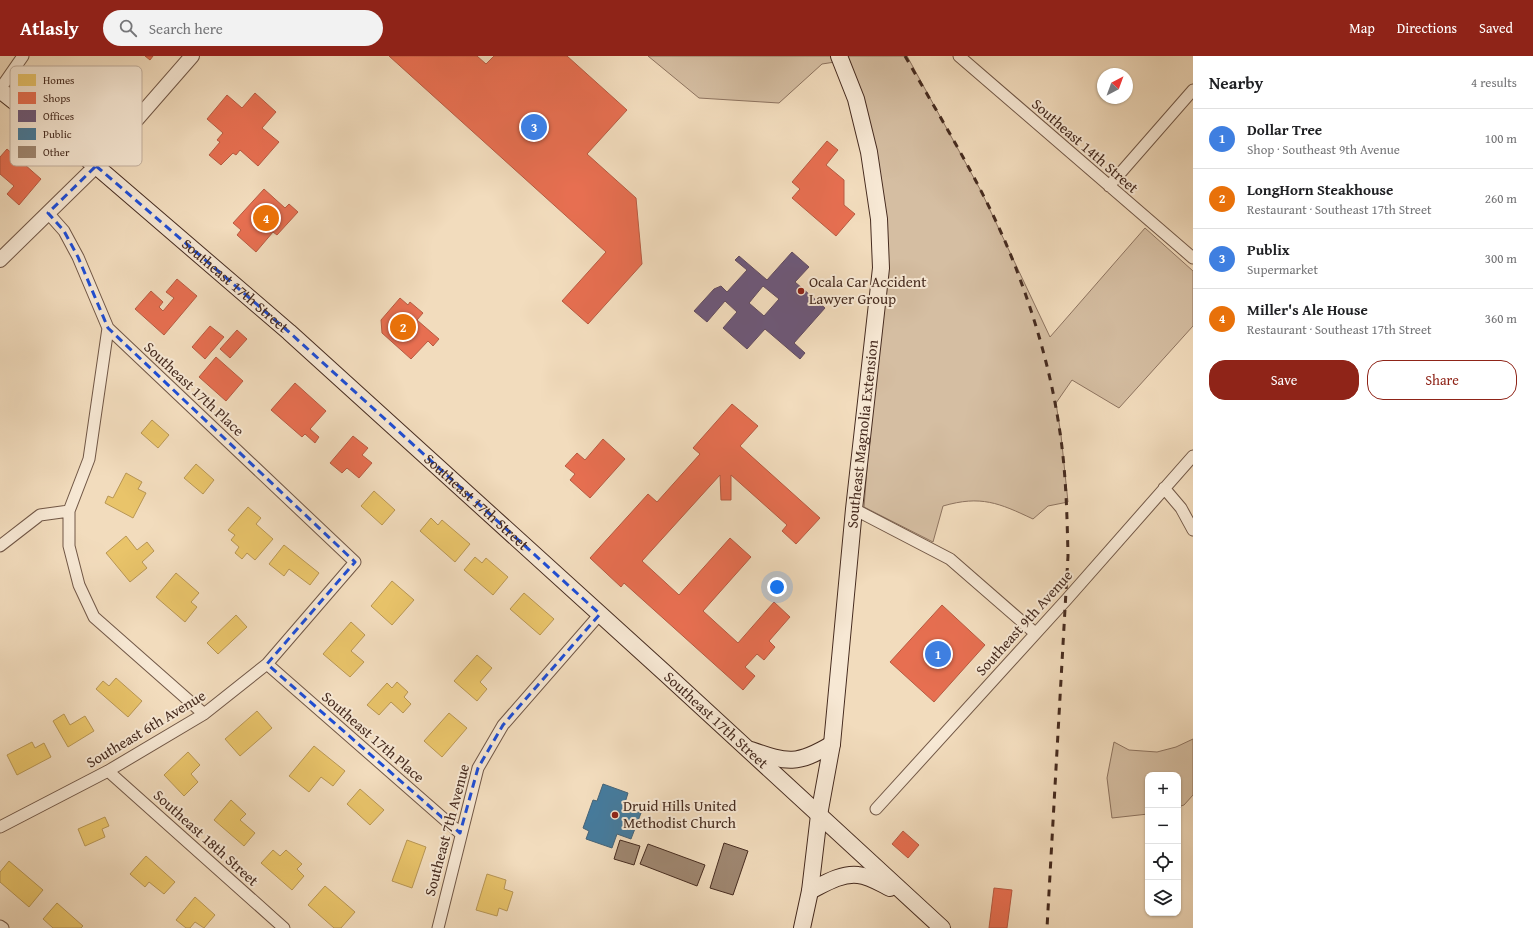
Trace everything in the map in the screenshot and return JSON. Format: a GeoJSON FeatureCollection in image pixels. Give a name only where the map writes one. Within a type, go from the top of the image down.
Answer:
{"type":"FeatureCollection","features":[{"type":"Feature","properties":{"kind":"main road","name":"Southeast Magnolia Extension"},"geometry":{"type":"LineString","coordinates":[[802,928],[810,891],[819,815],[832,744],[854,509],[881,268],[878,218],[869,152],[856,99],[839,56]]}},
{"type":"Feature","properties":{"kind":"main road","name":"Southeast 17th Street"},"geometry":{"type":"LineString","coordinates":[[0,89],[10,97]]}},
{"type":"Feature","properties":{"kind":"main road","name":"Southeast 17th Street"},"geometry":{"type":"LineString","coordinates":[[96,166],[289,332],[600,614],[942,928]]}},
{"type":"Feature","properties":{"kind":"main road"},"geometry":{"type":"LineString","coordinates":[[746,748],[777,759],[794,760],[813,755],[832,744]]}},
{"type":"Feature","properties":{"kind":"main road"},"geometry":{"type":"LineString","coordinates":[[810,891],[844,876],[858,875],[874,880],[905,895]]}},
{"type":"Feature","properties":{"kind":"street"},"geometry":{"type":"LineString","coordinates":[[16,66],[23,56]]}},
{"type":"Feature","properties":{"kind":"street"},"geometry":{"type":"LineString","coordinates":[[142,113],[192,56]]}},
{"type":"Feature","properties":{"kind":"street","name":"Southeast 14th Street"},"geometry":{"type":"LineString","coordinates":[[959,56],[1193,258]]}},
{"type":"Feature","properties":{"kind":"street"},"geometry":{"type":"LineString","coordinates":[[0,89],[10,75]]}},
{"type":"Feature","properties":{"kind":"street"},"geometry":{"type":"LineString","coordinates":[[1109,186],[1193,90]]}},
{"type":"Feature","properties":{"kind":"street"},"geometry":{"type":"LineString","coordinates":[[0,260],[96,166]]}},
{"type":"Feature","properties":{"kind":"street","name":"Southeast 17th Place"},"geometry":{"type":"LineString","coordinates":[[48,213],[64,231],[74,250],[108,328],[355,562]]}},
{"type":"Feature","properties":{"kind":"street"},"geometry":{"type":"LineString","coordinates":[[108,328],[89,459],[69,510],[69,546],[79,585],[94,617],[204,714]]}},
{"type":"Feature","properties":{"kind":"street","name":"Southeast 9th Avenue"},"geometry":{"type":"LineString","coordinates":[[876,810],[1193,456]]}},
{"type":"Feature","properties":{"kind":"street"},"geometry":{"type":"LineString","coordinates":[[1164,488],[1181,508],[1193,530]]}},
{"type":"Feature","properties":{"kind":"street"},"geometry":{"type":"LineString","coordinates":[[854,509],[950,559],[1036,633]]}},
{"type":"Feature","properties":{"kind":"street"},"geometry":{"type":"LineString","coordinates":[[0,546],[40,514],[69,510]]}},
{"type":"Feature","properties":{"kind":"street","name":"Southeast 6th Avenue"},"geometry":{"type":"LineString","coordinates":[[0,827],[108,771],[204,714],[267,664],[355,562]]}},
{"type":"Feature","properties":{"kind":"street","name":"Southeast 7th Avenue"},"geometry":{"type":"LineString","coordinates":[[438,928],[460,833],[478,768],[503,725],[600,614]]}},
{"type":"Feature","properties":{"kind":"street","name":"Southeast 17th Place"},"geometry":{"type":"LineString","coordinates":[[267,664],[460,833]]}},
{"type":"Feature","properties":{"kind":"street","name":"Southeast 18th Street"},"geometry":{"type":"LineString","coordinates":[[108,771],[284,928]]}},
{"type":"Feature","properties":{"kind":"highlighted area"},"geometry":{"type":"Polygon","coordinates":[[[96,166],[289,332],[600,614],[503,725],[478,768],[460,833],[267,664],[355,562],[108,328],[78,257],[64,231],[48,213],[96,166]]]}},
{"type":"Feature","properties":{"kind":"shaded area"},"geometry":{"type":"Polygon","coordinates":[[[648,56],[832,56],[835,62],[822,64],[779,103],[699,98],[648,56]]]}},
{"type":"Feature","properties":{"kind":"shaded area"},"geometry":{"type":"Polygon","coordinates":[[[846,56],[907,56],[981,191],[1050,337],[1145,228],[1193,271],[1193,326],[1119,408],[1072,380],[1056,403],[1068,502],[1048,506],[1033,519],[990,502],[968,501],[956,503],[943,506],[933,542],[864,507],[870,428],[887,267],[846,56]]]}},
{"type":"Feature","properties":{"kind":"shaded area"},"geometry":{"type":"Polygon","coordinates":[[[1193,739],[1193,795],[1184,805],[1181,806],[1181,772],[1145,772],[1145,814],[1112,818],[1107,778],[1114,742],[1129,750],[1157,752],[1176,747],[1193,739]]]}},
{"type":"Feature","properties":{"kind":"building: Homes"},"geometry":{"type":"Polygon","coordinates":[[[152,420],[169,435],[158,448],[141,433],[152,420]]]}},
{"type":"Feature","properties":{"kind":"building: Homes"},"geometry":{"type":"Polygon","coordinates":[[[196,464],[214,480],[203,494],[184,478],[196,464]]]}},
{"type":"Feature","properties":{"kind":"building: Homes"},"geometry":{"type":"Polygon","coordinates":[[[126,473],[142,482],[138,489],[146,493],[133,518],[105,503],[108,496],[113,498],[126,473]]]}},
{"type":"Feature","properties":{"kind":"building: Homes"},"geometry":{"type":"Polygon","coordinates":[[[374,491],[395,510],[382,525],[361,506],[374,491]]]}},
{"type":"Feature","properties":{"kind":"building: Homes"},"geometry":{"type":"Polygon","coordinates":[[[248,507],[261,518],[256,524],[273,539],[255,560],[247,553],[242,559],[235,553],[239,547],[231,540],[235,535],[228,530],[248,507]]]}},
{"type":"Feature","properties":{"kind":"building: Homes"},"geometry":{"type":"Polygon","coordinates":[[[431,518],[438,525],[442,520],[470,544],[455,562],[420,531],[431,518]]]}},
{"type":"Feature","properties":{"kind":"building: Homes"},"geometry":{"type":"Polygon","coordinates":[[[126,536],[137,550],[147,542],[154,551],[142,562],[147,568],[130,582],[106,553],[126,536]]]}},
{"type":"Feature","properties":{"kind":"building: Homes"},"geometry":{"type":"Polygon","coordinates":[[[284,545],[319,573],[310,585],[289,569],[284,576],[269,564],[284,545]]]}},
{"type":"Feature","properties":{"kind":"building: Homes"},"geometry":{"type":"Polygon","coordinates":[[[475,557],[482,563],[486,558],[508,577],[493,595],[464,570],[475,557]]]}},
{"type":"Feature","properties":{"kind":"building: Homes"},"geometry":{"type":"Polygon","coordinates":[[[176,573],[199,593],[191,602],[197,607],[185,622],[156,597],[176,573]]]}},
{"type":"Feature","properties":{"kind":"building: Homes"},"geometry":{"type":"Polygon","coordinates":[[[392,581],[414,600],[392,625],[371,606],[392,581]]]}},
{"type":"Feature","properties":{"kind":"building: Homes"},"geometry":{"type":"Polygon","coordinates":[[[524,593],[554,619],[540,635],[510,609],[524,593]]]}},
{"type":"Feature","properties":{"kind":"building: Homes"},"geometry":{"type":"Polygon","coordinates":[[[236,615],[247,627],[218,654],[207,643],[236,615]]]}},
{"type":"Feature","properties":{"kind":"building: Homes"},"geometry":{"type":"Polygon","coordinates":[[[351,622],[365,635],[351,651],[364,662],[350,677],[323,654],[351,622]]]}},
{"type":"Feature","properties":{"kind":"building: Homes"},"geometry":{"type":"Polygon","coordinates":[[[477,655],[492,668],[480,682],[487,689],[477,701],[454,681],[477,655]]]}},
{"type":"Feature","properties":{"kind":"building: Homes"},"geometry":{"type":"Polygon","coordinates":[[[116,678],[142,701],[128,717],[96,689],[103,681],[109,686],[116,678]]]}},
{"type":"Feature","properties":{"kind":"building: Homes"},"geometry":{"type":"Polygon","coordinates":[[[397,682],[408,692],[404,697],[411,704],[403,713],[391,702],[379,715],[367,705],[387,683],[392,688],[397,682]]]}},
{"type":"Feature","properties":{"kind":"building: Homes"},"geometry":{"type":"Polygon","coordinates":[[[257,711],[272,728],[240,756],[225,739],[257,711]]]}},
{"type":"Feature","properties":{"kind":"building: Homes"},"geometry":{"type":"Polygon","coordinates":[[[449,713],[467,728],[442,757],[424,741],[449,713]]]}},
{"type":"Feature","properties":{"kind":"building: Homes"},"geometry":{"type":"Polygon","coordinates":[[[64,714],[70,725],[85,716],[94,731],[68,747],[53,721],[64,714]]]}},
{"type":"Feature","properties":{"kind":"building: Homes"},"geometry":{"type":"Polygon","coordinates":[[[32,742],[35,748],[44,743],[51,757],[17,775],[7,755],[32,742]]]}},
{"type":"Feature","properties":{"kind":"building: Homes"},"geometry":{"type":"Polygon","coordinates":[[[314,746],[345,771],[333,786],[321,777],[309,792],[289,776],[314,746]]]}},
{"type":"Feature","properties":{"kind":"building: Homes"},"geometry":{"type":"Polygon","coordinates":[[[188,752],[200,765],[191,774],[198,782],[184,796],[164,775],[188,752]]]}},
{"type":"Feature","properties":{"kind":"building: Homes"},"geometry":{"type":"Polygon","coordinates":[[[360,789],[384,810],[370,825],[347,804],[360,789]]]}},
{"type":"Feature","properties":{"kind":"building: Homes"},"geometry":{"type":"Polygon","coordinates":[[[231,800],[246,814],[240,820],[255,833],[244,846],[214,820],[231,800]]]}},
{"type":"Feature","properties":{"kind":"building: Homes"},"geometry":{"type":"Polygon","coordinates":[[[105,817],[109,826],[102,829],[105,837],[85,846],[78,829],[105,817]]]}},
{"type":"Feature","properties":{"kind":"building: Homes"},"geometry":{"type":"Polygon","coordinates":[[[407,840],[426,847],[412,888],[392,881],[407,840]]]}},
{"type":"Feature","properties":{"kind":"building: Homes"},"geometry":{"type":"Polygon","coordinates":[[[273,850],[280,856],[286,850],[302,864],[297,869],[304,876],[292,890],[261,863],[273,850]]]}},
{"type":"Feature","properties":{"kind":"building: Homes"},"geometry":{"type":"Polygon","coordinates":[[[146,856],[175,882],[164,894],[149,882],[145,887],[130,874],[146,856]]]}},
{"type":"Feature","properties":{"kind":"building: Homes"},"geometry":{"type":"Polygon","coordinates":[[[9,861],[43,890],[29,907],[0,882],[0,872],[9,861]]]}},
{"type":"Feature","properties":{"kind":"building: Homes"},"geometry":{"type":"Polygon","coordinates":[[[487,874],[506,880],[504,889],[513,892],[507,911],[499,908],[497,916],[476,910],[487,874]]]}},
{"type":"Feature","properties":{"kind":"building: Homes"},"geometry":{"type":"Polygon","coordinates":[[[325,886],[355,912],[341,928],[334,928],[308,905],[325,886]]]}},
{"type":"Feature","properties":{"kind":"building: Homes"},"geometry":{"type":"Polygon","coordinates":[[[195,897],[215,915],[204,928],[195,922],[190,928],[186,928],[176,920],[195,897]]]}},
{"type":"Feature","properties":{"kind":"building: Homes"},"geometry":{"type":"Polygon","coordinates":[[[57,903],[83,926],[81,928],[53,928],[43,919],[57,903]]]}},
{"type":"Feature","properties":{"kind":"building: Shops"},"geometry":{"type":"Polygon","coordinates":[[[145,56],[153,56],[150,60],[145,56]]]}},
{"type":"Feature","properties":{"kind":"building: Shops"},"geometry":{"type":"Polygon","coordinates":[[[389,56],[477,56],[486,64],[494,56],[567,56],[627,110],[587,154],[636,198],[642,264],[588,324],[562,301],[606,252],[389,56]]]}},
{"type":"Feature","properties":{"kind":"building: Shops"},"geometry":{"type":"Polygon","coordinates":[[[255,93],[276,112],[262,128],[279,142],[258,166],[240,150],[236,155],[233,153],[221,165],[209,155],[220,142],[217,140],[223,133],[207,119],[227,95],[242,108],[255,93]]]}},
{"type":"Feature","properties":{"kind":"building: Shops"},"geometry":{"type":"Polygon","coordinates":[[[827,141],[838,150],[826,165],[844,180],[844,205],[855,214],[836,236],[792,198],[800,189],[792,182],[827,141]]]}},
{"type":"Feature","properties":{"kind":"building: Shops"},"geometry":{"type":"Polygon","coordinates":[[[7,149],[10,152],[10,166],[26,166],[41,179],[19,205],[7,194],[14,186],[0,174],[0,157],[7,149]]]}},
{"type":"Feature","properties":{"kind":"building: Shops"},"geometry":{"type":"Polygon","coordinates":[[[264,189],[285,208],[289,204],[298,212],[277,235],[273,232],[256,252],[237,235],[241,230],[233,223],[264,189]]]}},
{"type":"Feature","properties":{"kind":"building: Shops"},"geometry":{"type":"Polygon","coordinates":[[[177,279],[197,296],[164,335],[135,309],[151,291],[163,302],[159,307],[163,311],[174,298],[166,292],[177,279]]]}},
{"type":"Feature","properties":{"kind":"building: Shops"},"geometry":{"type":"Polygon","coordinates":[[[400,298],[408,305],[410,302],[423,313],[417,320],[439,339],[433,346],[428,341],[411,359],[382,333],[381,320],[400,298]]]}},
{"type":"Feature","properties":{"kind":"building: Shops"},"geometry":{"type":"Polygon","coordinates":[[[210,326],[224,337],[205,359],[192,347],[210,326]]]}},
{"type":"Feature","properties":{"kind":"building: Shops"},"geometry":{"type":"Polygon","coordinates":[[[237,330],[247,339],[230,358],[220,349],[237,330]]]}},
{"type":"Feature","properties":{"kind":"building: Shops"},"geometry":{"type":"Polygon","coordinates":[[[216,357],[243,381],[226,401],[199,377],[216,357]]]}},
{"type":"Feature","properties":{"kind":"building: Shops"},"geometry":{"type":"Polygon","coordinates":[[[295,383],[326,411],[310,429],[319,437],[315,443],[305,434],[302,437],[271,410],[295,383]]]}},
{"type":"Feature","properties":{"kind":"building: Shops"},"geometry":{"type":"Polygon","coordinates":[[[732,404],[758,426],[740,446],[820,518],[796,544],[782,531],[787,525],[731,475],[731,500],[721,500],[720,475],[642,561],[679,595],[730,538],[751,557],[703,611],[738,643],[774,602],[790,617],[769,641],[775,647],[764,660],[757,654],[745,667],[755,676],[743,690],[624,583],[621,587],[590,558],[648,494],[657,502],[700,454],[693,448],[732,404]]]}},
{"type":"Feature","properties":{"kind":"building: Shops"},"geometry":{"type":"Polygon","coordinates":[[[353,436],[368,448],[362,455],[372,463],[359,478],[347,468],[342,473],[330,463],[353,436]]]}},
{"type":"Feature","properties":{"kind":"building: Shops"},"geometry":{"type":"Polygon","coordinates":[[[603,439],[625,459],[590,498],[570,480],[575,474],[565,466],[577,453],[585,460],[603,439]]]}},
{"type":"Feature","properties":{"kind":"building: Shops"},"geometry":{"type":"Polygon","coordinates":[[[942,605],[985,645],[934,702],[890,662],[942,605]]]}},
{"type":"Feature","properties":{"kind":"building: Shops"},"geometry":{"type":"Polygon","coordinates":[[[903,831],[919,845],[908,858],[892,844],[903,831]]]}},
{"type":"Feature","properties":{"kind":"building: Shops"},"geometry":{"type":"Polygon","coordinates":[[[994,888],[1012,890],[1007,928],[989,928],[994,888]]]}},
{"type":"Feature","properties":{"kind":"building: Offices"},"geometry":{"type":"Polygon","coordinates":[[[792,252],[809,267],[795,282],[825,308],[794,343],[805,353],[800,359],[765,329],[747,349],[723,328],[737,312],[725,301],[707,322],[694,311],[714,289],[721,286],[727,292],[747,270],[735,260],[739,256],[767,280],[792,252]],[[763,286],[749,303],[764,316],[779,299],[763,286]]]}},
{"type":"Feature","properties":{"kind":"building: Public"},"geometry":{"type":"Polygon","coordinates":[[[603,784],[628,793],[624,806],[641,813],[631,839],[617,834],[612,848],[586,839],[589,831],[583,828],[593,800],[597,801],[603,784]]]}},
{"type":"Feature","properties":{"kind":"building: Other"},"geometry":{"type":"Polygon","coordinates":[[[620,840],[640,846],[634,865],[614,859],[620,840]]]}},
{"type":"Feature","properties":{"kind":"building: Other"},"geometry":{"type":"Polygon","coordinates":[[[724,843],[748,851],[733,895],[710,888],[724,843]]]}},
{"type":"Feature","properties":{"kind":"building: Other"},"geometry":{"type":"Polygon","coordinates":[[[648,844],[705,865],[697,886],[640,864],[648,844]]]}},
{"type":"Feature","properties":{"kind":"railway"},"geometry":{"type":"LineString","coordinates":[[905,56],[966,162],[1006,243],[1037,328],[1056,406],[1065,475],[1068,556],[1047,928]]}},
{"type":"Feature","properties":{"kind":"place","name":"Publix"},"geometry":{"type":"Point","coordinates":[534,127]}},
{"type":"Feature","properties":{"kind":"place","name":"Miller's Ale House"},"geometry":{"type":"Point","coordinates":[266,218]}},
{"type":"Feature","properties":{"kind":"place","name":"Ocala Car Accident Lawyer Group"},"geometry":{"type":"Point","coordinates":[801,291]}},
{"type":"Feature","properties":{"kind":"place","name":"LongHorn Steakhouse"},"geometry":{"type":"Point","coordinates":[403,327]}},
{"type":"Feature","properties":{"kind":"place","name":"Dollar Tree"},"geometry":{"type":"Point","coordinates":[938,654]}},
{"type":"Feature","properties":{"kind":"place","name":"Druid Hills United Methodist Church"},"geometry":{"type":"Point","coordinates":[615,815]}}]}
